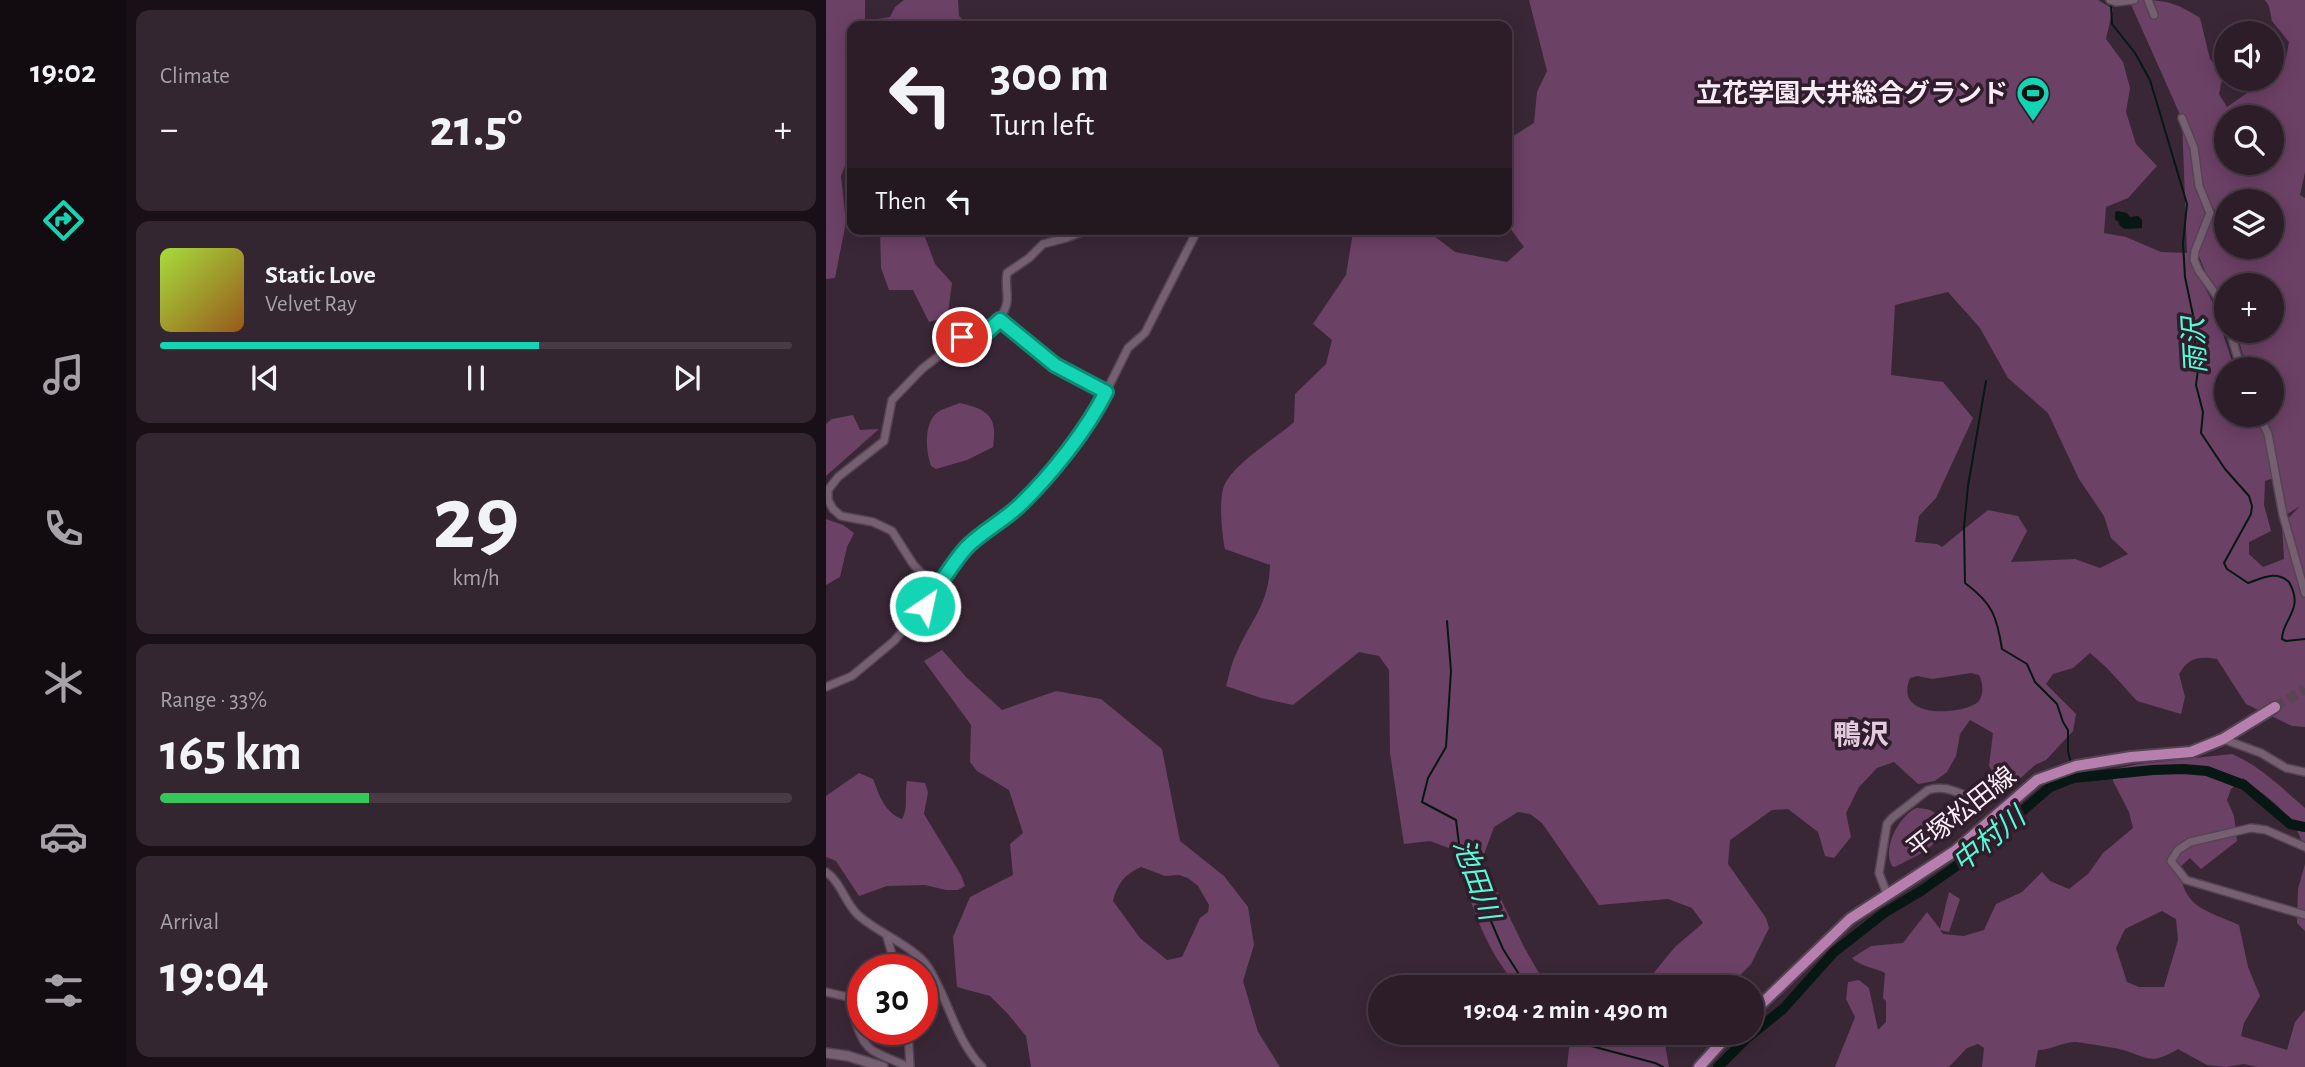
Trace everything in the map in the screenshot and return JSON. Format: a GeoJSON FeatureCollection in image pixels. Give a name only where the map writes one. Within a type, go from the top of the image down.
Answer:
{"type":"FeatureCollection","features":[{"type":"Feature","properties":{"kind":"main road","name":"平塚松田線"},"geometry":{"type":"LineString","coordinates":[[1764,1001],[1844,924],[1947,857],[2019,794],[2045,776],[2063,769],[2100,762],[2191,752],[2223,739],[2275,707]]}},
{"type":"Feature","properties":{"kind":"main road"},"geometry":{"type":"LineString","coordinates":[[1699,1067],[1719,1045]]}},
{"type":"Feature","properties":{"kind":"street"},"geometry":{"type":"LineString","coordinates":[[2110,0],[2134,0]]}},
{"type":"Feature","properties":{"kind":"street"},"geometry":{"type":"LineString","coordinates":[[2148,0],[2154,15]]}},
{"type":"Feature","properties":{"kind":"street"},"geometry":{"type":"LineString","coordinates":[[2182,118],[2194,148],[2199,186],[2210,213],[2194,260],[2214,292]]}},
{"type":"Feature","properties":{"kind":"street"},"geometry":{"type":"LineString","coordinates":[[936,589],[913,564],[892,531],[873,522],[841,516],[828,500],[828,490],[838,477],[884,441],[892,400],[922,369],[962,337],[979,339],[1000,320],[1007,302],[1007,273],[1029,258],[1043,244],[1075,235]]}},
{"type":"Feature","properties":{"kind":"street"},"geometry":{"type":"LineString","coordinates":[[826,687],[852,676],[894,641],[916,617],[960,556],[978,537],[1021,505],[1083,432],[1128,348],[1145,333],[1195,235]]}},
{"type":"Feature","properties":{"kind":"street"},"geometry":{"type":"LineString","coordinates":[[1000,320],[1055,365],[1106,392]]}},
{"type":"Feature","properties":{"kind":"street"},"geometry":{"type":"LineString","coordinates":[[2264,427],[2270,443],[2283,515],[2305,593]]}},
{"type":"Feature","properties":{"kind":"street"},"geometry":{"type":"LineString","coordinates":[[2223,739],[2261,753],[2286,768],[2305,772]]}},
{"type":"Feature","properties":{"kind":"street"},"geometry":{"type":"LineString","coordinates":[[1887,894],[1879,873],[1884,832],[1892,818],[1928,789],[1948,789],[1967,796]]}},
{"type":"Feature","properties":{"kind":"street"},"geometry":{"type":"LineString","coordinates":[[2305,847],[2266,830],[2251,828],[2190,842],[2178,850],[2171,861],[2186,880],[2305,915]]}},
{"type":"Feature","properties":{"kind":"street"},"geometry":{"type":"LineString","coordinates":[[826,872],[831,875],[849,906],[872,927],[925,962],[965,1045],[982,1067]]}},
{"type":"Feature","properties":{"kind":"street"},"geometry":{"type":"LineString","coordinates":[[887,937],[891,954]]}},
{"type":"Feature","properties":{"kind":"street"},"geometry":{"type":"LineString","coordinates":[[826,992],[852,998],[855,1021],[871,1049],[909,1067],[908,1045]]}},
{"type":"Feature","properties":{"kind":"street"},"geometry":{"type":"LineString","coordinates":[[826,1053],[848,1056],[883,1067]]}},
{"type":"Feature","properties":{"kind":"shaded area"},"geometry":{"type":"Polygon","coordinates":[[[826,0],[865,0],[865,21],[847,21],[847,161],[841,176],[846,222],[835,278],[826,279],[826,0]]]}},
{"type":"Feature","properties":{"kind":"shaded area"},"geometry":{"type":"Polygon","coordinates":[[[904,0],[958,0],[959,16],[964,21],[865,21],[890,17],[895,7],[904,0]]]}},
{"type":"Feature","properties":{"kind":"shaded area"},"geometry":{"type":"Polygon","coordinates":[[[1529,0],[2098,0],[2113,9],[2106,39],[2123,62],[2130,88],[2126,112],[2136,144],[2157,166],[2128,198],[2106,207],[2104,233],[2126,237],[2161,252],[2187,253],[2182,119],[2129,0],[2167,2],[2200,18],[2210,59],[2214,64],[2214,91],[2220,91],[2226,105],[2214,105],[2214,175],[2284,175],[2284,105],[2230,105],[2250,91],[2284,91],[2284,60],[2289,42],[2284,36],[2284,21],[2272,21],[2265,0],[2305,0],[2305,172],[2300,195],[2305,198],[2305,727],[2292,726],[2246,704],[2217,659],[2195,659],[2179,674],[2185,697],[2181,714],[2137,701],[2090,653],[2073,668],[2053,674],[2046,684],[2076,714],[2073,731],[2046,760],[2035,765],[2016,782],[2001,786],[1989,766],[1993,733],[1970,720],[1960,734],[1956,756],[1947,772],[1935,781],[1918,784],[1894,762],[1877,768],[1859,787],[1846,813],[1851,837],[1834,858],[1825,856],[1818,832],[1788,809],[1772,810],[1730,840],[1728,864],[1766,918],[1769,928],[1751,964],[1740,975],[1652,975],[1675,947],[1703,923],[1692,908],[1668,899],[1599,905],[1542,823],[1530,814],[1518,812],[1494,827],[1482,860],[1540,975],[1509,975],[1496,957],[1479,923],[1454,850],[1430,841],[1404,844],[1390,753],[1389,670],[1379,656],[1359,652],[1293,705],[1226,686],[1234,658],[1263,602],[1270,565],[1225,549],[1221,506],[1223,490],[1230,476],[1294,422],[1295,394],[1326,364],[1332,340],[1313,324],[1346,275],[1353,235],[1433,235],[1455,252],[1507,262],[1524,247],[1512,231],[1512,137],[1534,123],[1537,92],[1547,71],[1529,0]],[[1948,292],[1895,305],[1891,375],[1943,382],[1973,418],[1936,498],[1919,516],[1915,542],[1942,547],[1988,510],[2018,516],[2027,531],[2011,562],[2075,559],[2100,568],[2128,554],[2111,538],[2104,516],[2079,479],[2048,413],[2008,378],[1980,328],[1948,292]],[[2279,476],[2265,481],[2264,505],[2271,531],[2249,542],[2249,554],[2263,567],[2284,559],[2282,525],[2300,506],[2286,515],[2279,476]],[[1971,673],[1932,679],[1917,676],[1910,678],[1907,692],[1912,702],[1921,708],[1934,711],[1972,706],[1982,695],[1982,684],[1979,675],[1971,673]]]}},
{"type":"Feature","properties":{"kind":"shaded area"},"geometry":{"type":"Polygon","coordinates":[[[2115,212],[2127,213],[2130,217],[2138,216],[2142,220],[2142,228],[2125,229],[2120,226],[2115,220],[2115,212]]]}},
{"type":"Feature","properties":{"kind":"shaded area"},"geometry":{"type":"Polygon","coordinates":[[[880,235],[924,235],[935,264],[952,283],[948,313],[929,322],[913,290],[889,290],[881,268],[880,235]]]}},
{"type":"Feature","properties":{"kind":"shaded area"},"geometry":{"type":"Polygon","coordinates":[[[960,403],[978,408],[989,416],[994,428],[993,447],[967,460],[936,469],[931,466],[928,453],[930,423],[938,412],[960,403]]]}},
{"type":"Feature","properties":{"kind":"shaded area"},"geometry":{"type":"Polygon","coordinates":[[[853,415],[860,430],[879,429],[826,476],[826,424],[832,419],[853,415]]]}},
{"type":"Feature","properties":{"kind":"shaded area"},"geometry":{"type":"Polygon","coordinates":[[[826,519],[843,525],[854,533],[847,547],[840,577],[826,585],[826,519]]]}},
{"type":"Feature","properties":{"kind":"shaded area"},"geometry":{"type":"Polygon","coordinates":[[[942,650],[967,678],[1002,710],[1056,691],[1101,699],[1162,749],[1180,841],[1224,876],[1248,907],[1254,945],[1243,981],[1258,1032],[1280,1067],[1031,1067],[1026,1036],[1007,1013],[990,996],[957,987],[953,937],[970,897],[1013,875],[1010,844],[1023,833],[1009,790],[977,771],[970,762],[971,725],[924,661],[942,650]],[[1141,867],[1122,880],[1113,901],[1140,938],[1167,960],[1182,957],[1200,918],[1208,912],[1209,905],[1198,886],[1188,878],[1179,875],[1165,876],[1141,867]]]}},
{"type":"Feature","properties":{"kind":"shaded area"},"geometry":{"type":"Polygon","coordinates":[[[2232,754],[2261,771],[2305,808],[2305,854],[2290,819],[2243,778],[2231,789],[2227,800],[2234,816],[2237,841],[2201,869],[2190,858],[2180,867],[2185,891],[2198,906],[2239,925],[2248,967],[2260,996],[2244,1023],[2241,1036],[2287,1050],[2295,1022],[2305,1010],[2305,1067],[2207,1065],[2178,1049],[2154,1059],[2119,1049],[2076,1042],[2038,1050],[2035,1067],[1982,1067],[1984,1048],[1978,1044],[1967,1048],[1949,1067],[1835,1067],[1855,1017],[1846,999],[1848,982],[1859,980],[1869,988],[1878,1030],[1886,1022],[1886,1001],[1883,998],[1885,973],[1852,958],[1871,946],[1903,943],[1927,912],[1940,929],[1949,892],[1960,899],[1949,932],[1940,930],[1943,934],[1964,936],[1984,930],[1996,904],[2022,892],[2042,872],[2050,881],[2069,889],[2088,874],[2103,853],[2133,828],[2129,812],[2113,781],[2114,769],[2232,754]],[[2162,911],[2125,929],[2116,948],[2127,982],[2139,987],[2164,987],[2178,940],[2176,919],[2162,911]]]}},
{"type":"Feature","properties":{"kind":"shaded area"},"geometry":{"type":"Polygon","coordinates":[[[859,773],[873,779],[887,808],[902,819],[907,781],[925,783],[928,792],[924,814],[965,886],[958,890],[946,890],[925,885],[887,886],[859,896],[836,861],[826,857],[826,796],[859,773]]]}},
{"type":"Feature","properties":{"kind":"shaded area"},"geometry":{"type":"Polygon","coordinates":[[[1916,808],[1935,813],[1941,828],[1939,836],[1928,849],[1895,867],[1892,866],[1889,850],[1894,833],[1904,818],[1916,808]]]}},
{"type":"Feature","properties":{"kind":"shaded area"},"geometry":{"type":"Polygon","coordinates":[[[2305,864],[2305,931],[2297,923],[2298,889],[2305,864]]]}},
{"type":"Feature","properties":{"kind":"shaded area"},"geometry":{"type":"Polygon","coordinates":[[[1569,1045],[1665,1045],[1669,1067],[1567,1067],[1569,1045]]]}},
{"type":"Feature","properties":{"kind":"waterway","name":"雨沢"},"geometry":{"type":"LineString","coordinates":[[2111,5],[2112,24],[2135,53],[2150,80],[2187,204],[2183,243],[2185,277],[2199,362],[2196,385],[2203,412],[2201,433],[2225,469],[2249,496],[2252,506],[2251,514],[2224,563],[2227,569],[2248,583],[2274,576],[2289,582],[2295,600],[2282,639],[2305,639]]}},
{"type":"Feature","properties":{"kind":"waterway"},"geometry":{"type":"LineString","coordinates":[[1986,381],[1968,486],[1964,527],[1965,583],[1992,611],[2002,649],[2027,664],[2035,682],[2057,704],[2068,730],[2071,763]]}},
{"type":"Feature","properties":{"kind":"waterway","name":"池田川"},"geometry":{"type":"LineString","coordinates":[[1447,621],[1451,671],[1446,747],[1428,778],[1422,802],[1456,820],[1459,844],[1468,868],[1503,949],[1519,975]]}},
{"type":"Feature","properties":{"kind":"waterway","name":"中村川"},"geometry":{"type":"LineString","coordinates":[[1718,1067],[1747,1038],[1783,1009],[1834,952],[1884,913],[1972,855],[2050,787],[2073,778],[2153,770],[2207,771],[2244,785],[2290,824],[2305,827]]}},
{"type":"Feature","properties":{"kind":"waterway","name":"中村川"},"geometry":{"type":"LineString","coordinates":[[2073,772],[2073,778]]}},
{"type":"Feature","properties":{"kind":"waterway","name":"池田川"},"geometry":{"type":"LineString","coordinates":[[1587,1045],[1663,1067]]}},
{"type":"Feature","properties":{"kind":"tunnel"},"geometry":{"type":"LineString","coordinates":[[2275,707],[2305,689]]}},
{"type":"Feature","properties":{"kind":"place","name":"立花学園大井総合グランド"},"geometry":{"type":"Point","coordinates":[2033,123]}},
{"type":"Feature","properties":{"kind":"district","name":"鴨沢"},"geometry":{"type":"Point","coordinates":[1861,734]}},
{"type":"Feature","properties":{"kind":"route"},"geometry":{"type":"LineString","coordinates":[[925,606],[965,549],[1021,505],[1083,432],[1106,392],[1055,365],[1000,320],[979,339],[962,337]]}}]}
